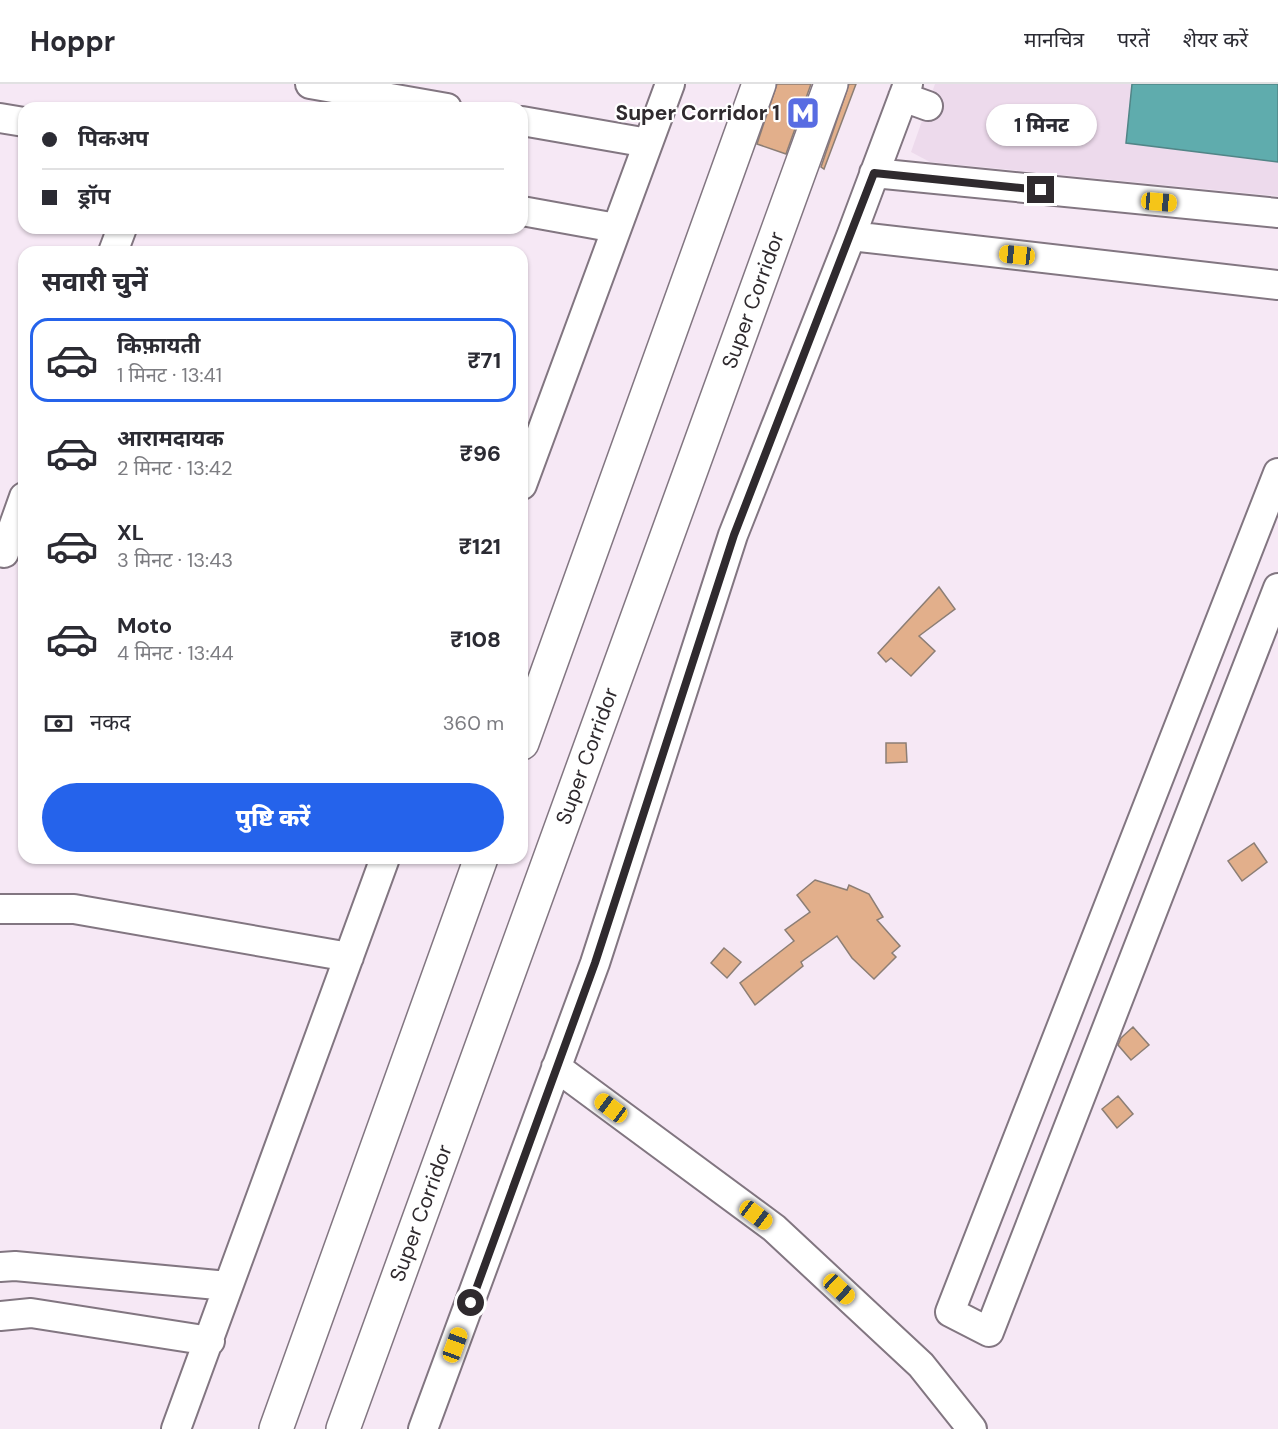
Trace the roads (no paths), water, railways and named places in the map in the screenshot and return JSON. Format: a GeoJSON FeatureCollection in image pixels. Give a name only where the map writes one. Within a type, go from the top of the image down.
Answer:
{"type":"FeatureCollection","features":[{"type":"Feature","properties":{"kind":"main road"},"geometry":{"type":"LineString","coordinates":[[528,726],[759,84]]}},
{"type":"Feature","properties":{"kind":"main road","name":"Super Corridor"},"geometry":{"type":"LineString","coordinates":[[343,1429],[831,84]]}},
{"type":"Feature","properties":{"kind":"main road"},"geometry":{"type":"LineString","coordinates":[[276,1429],[479,864]]}},
{"type":"Feature","properties":{"kind":"street"},"geometry":{"type":"LineString","coordinates":[[310,84],[413,102]]}},
{"type":"Feature","properties":{"kind":"street"},"geometry":{"type":"LineString","coordinates":[[528,469],[670,84]]}},
{"type":"Feature","properties":{"kind":"street"},"geometry":{"type":"LineString","coordinates":[[435,1423],[556,1067],[595,963],[734,535],[874,173],[913,95]]}},
{"type":"Feature","properties":{"kind":"street"},"geometry":{"type":"LineString","coordinates":[[0,118],[18,121]]}},
{"type":"Feature","properties":{"kind":"street"},"geometry":{"type":"LineString","coordinates":[[528,122],[648,143]]}},
{"type":"Feature","properties":{"kind":"street"},"geometry":{"type":"LineString","coordinates":[[874,173],[1278,213]]}},
{"type":"Feature","properties":{"kind":"street"},"geometry":{"type":"LineString","coordinates":[[528,212],[616,228]]}},
{"type":"Feature","properties":{"kind":"street"},"geometry":{"type":"LineString","coordinates":[[851,236],[1278,285]]}},
{"type":"Feature","properties":{"kind":"street"},"geometry":{"type":"LineString","coordinates":[[1278,473],[950,1312],[989,1332],[1278,588]]}},
{"type":"Feature","properties":{"kind":"street"},"geometry":{"type":"LineString","coordinates":[[1,556],[18,512]]}},
{"type":"Feature","properties":{"kind":"street"},"geometry":{"type":"LineString","coordinates":[[176,1429],[384,864]]}},
{"type":"Feature","properties":{"kind":"street"},"geometry":{"type":"LineString","coordinates":[[0,909],[74,909],[349,957]]}},
{"type":"Feature","properties":{"kind":"street"},"geometry":{"type":"LineString","coordinates":[[556,1067],[774,1228],[921,1365],[972,1429]]}},
{"type":"Feature","properties":{"kind":"street"},"geometry":{"type":"LineString","coordinates":[[0,1267],[15,1266],[228,1286]]}},
{"type":"Feature","properties":{"kind":"street"},"geometry":{"type":"LineString","coordinates":[[0,1316],[31,1313],[210,1341]]}},
{"type":"Feature","properties":{"kind":"water"},"geometry":{"type":"Polygon","coordinates":[[[1132,84],[1278,84],[1278,162],[1126,143],[1132,84]]]}},
{"type":"Feature","properties":{"kind":"place","name":"Super Corridor 1"},"geometry":{"type":"Point","coordinates":[803,113]}}]}
